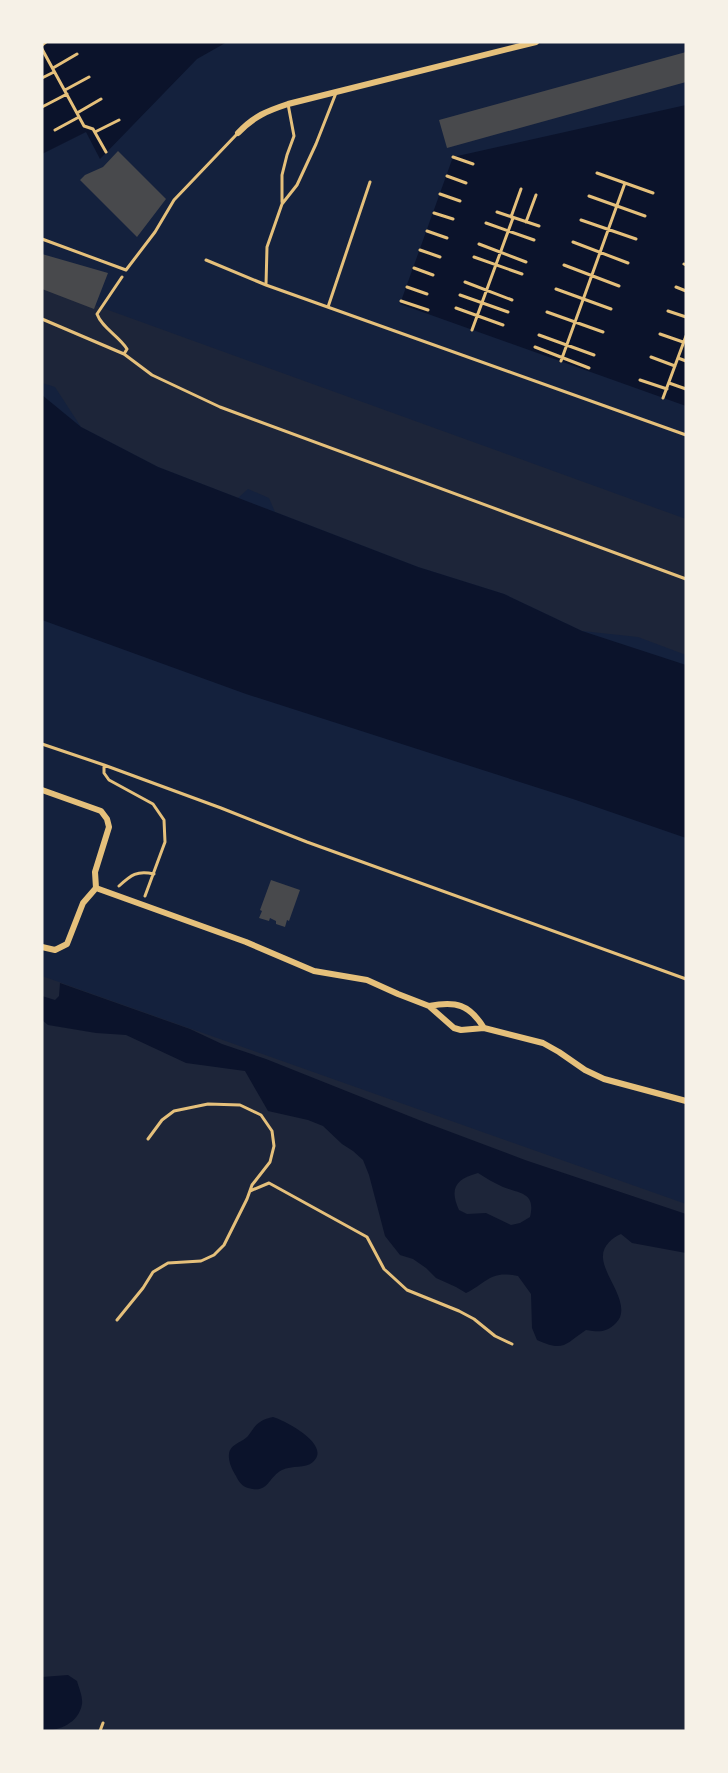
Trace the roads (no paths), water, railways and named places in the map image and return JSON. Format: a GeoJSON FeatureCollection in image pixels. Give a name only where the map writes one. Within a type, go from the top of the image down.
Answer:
{"type":"FeatureCollection","features":[{"type":"Feature","properties":{"kind":"street"},"geometry":{"type":"LineString","coordinates":[[238,133],[251,120],[267,110],[536,42]]}},
{"type":"Feature","properties":{"kind":"street"},"geometry":{"type":"LineString","coordinates":[[42,790],[97,810],[104,814],[109,827],[95,872],[96,888],[83,903],[67,944],[55,950],[42,947]]}},
{"type":"Feature","properties":{"kind":"street"},"geometry":{"type":"LineString","coordinates":[[96,888],[255,946],[314,971],[365,979],[429,1006],[454,1028],[461,1030],[484,1028],[543,1043],[585,1070],[604,1079],[686,1101]]}},
{"type":"Feature","properties":{"kind":"street"},"geometry":{"type":"LineString","coordinates":[[429,1006],[447,1004],[462,1006],[474,1014],[484,1028]]}},
{"type":"Feature","properties":{"kind":"lane"},"geometry":{"type":"LineString","coordinates":[[266,285],[267,247],[282,204],[297,184],[337,91]]}},
{"type":"Feature","properties":{"kind":"lane"},"geometry":{"type":"LineString","coordinates":[[282,204],[282,175],[294,136],[288,104]]}},
{"type":"Feature","properties":{"kind":"lane"},"geometry":{"type":"LineString","coordinates":[[42,239],[126,270],[155,232],[174,200],[238,133]]}},
{"type":"Feature","properties":{"kind":"lane"},"geometry":{"type":"LineString","coordinates":[[328,307],[370,182]]}},
{"type":"Feature","properties":{"kind":"lane"},"geometry":{"type":"LineString","coordinates":[[206,260],[266,285],[686,435]]}},
{"type":"Feature","properties":{"kind":"lane"},"geometry":{"type":"LineString","coordinates":[[117,1320],[153,1272],[168,1263],[201,1261],[214,1255],[224,1245],[258,1175],[270,1162],[274,1146],[272,1131],[261,1115],[240,1105],[208,1104],[174,1111],[162,1120],[148,1139]]}},
{"type":"Feature","properties":{"kind":"lane"},"geometry":{"type":"LineString","coordinates":[[250,1191],[269,1183],[352,1228],[367,1238],[384,1269],[407,1290],[459,1311],[474,1319],[495,1336],[512,1344]]}},
{"type":"Feature","properties":{"kind":"lane"},"geometry":{"type":"LineString","coordinates":[[100,1731],[103,1723]]}}]}
